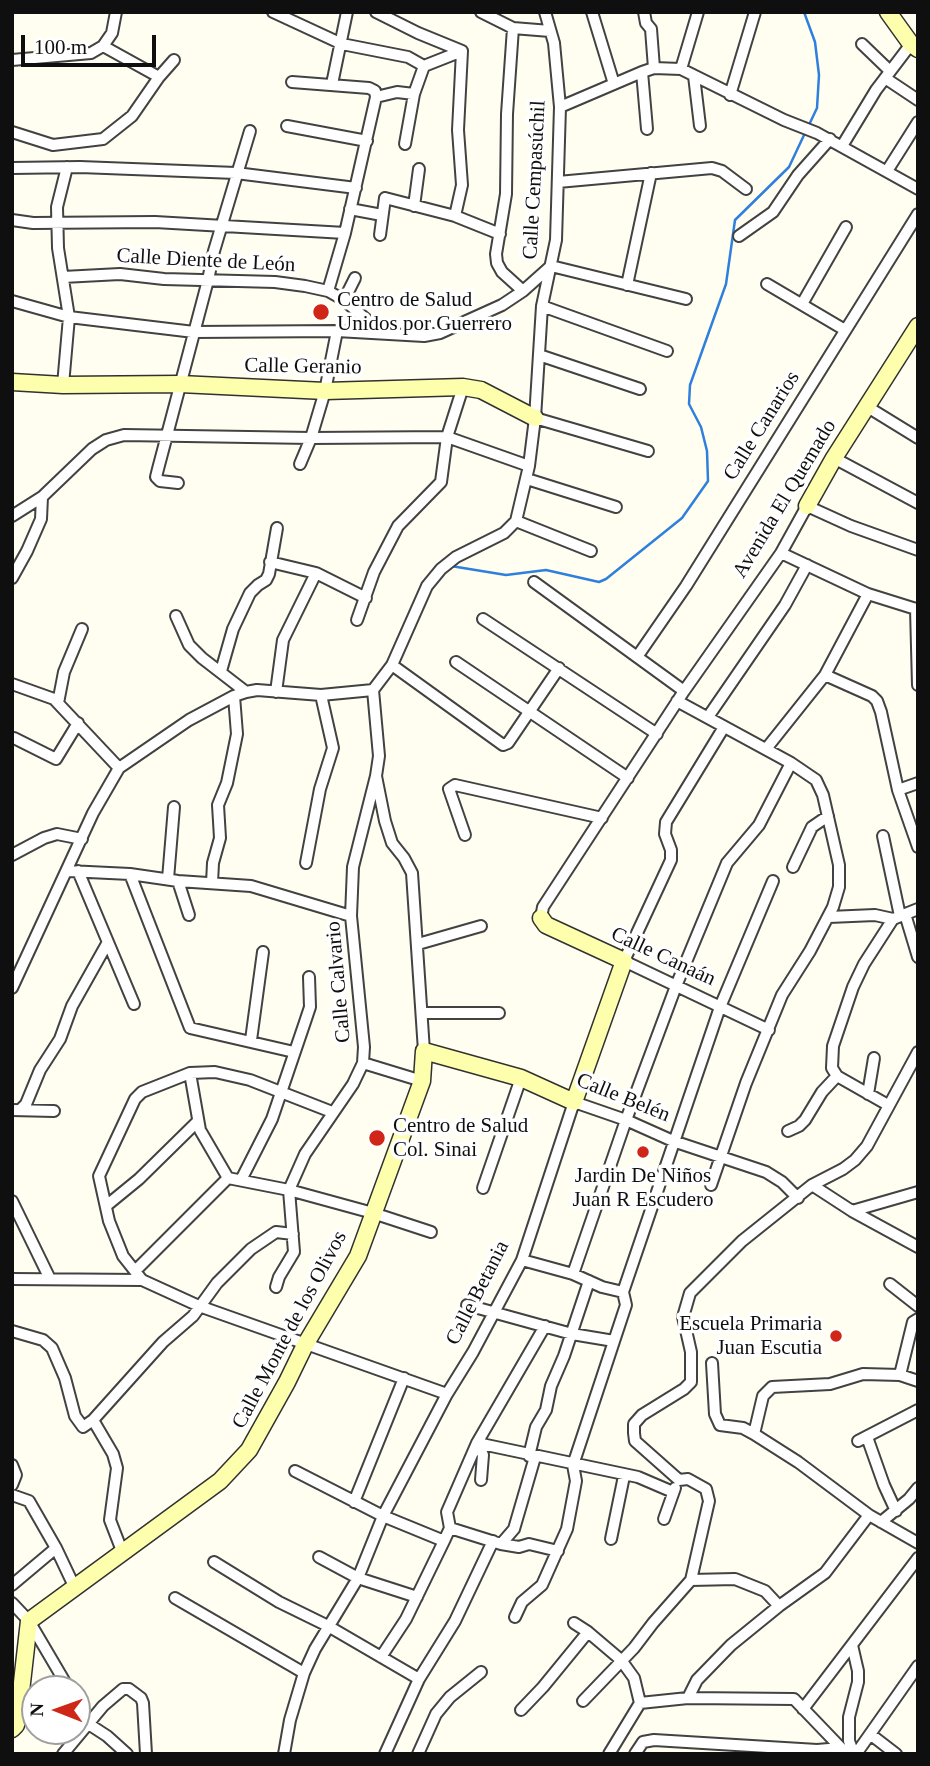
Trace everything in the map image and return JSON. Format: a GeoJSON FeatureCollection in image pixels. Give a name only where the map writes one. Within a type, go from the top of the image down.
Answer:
{"type":"FeatureCollection","features":[{"type":"Feature","properties":{"kind":"street"},"geometry":{"type":"LineString","coordinates":[[12,60],[91,53],[103,46],[112,33],[116,12]]}},
{"type":"Feature","properties":{"kind":"street"},"geometry":{"type":"LineString","coordinates":[[273,12],[342,44],[408,57],[424,66]]}},
{"type":"Feature","properties":{"kind":"street"},"geometry":{"type":"LineString","coordinates":[[332,84],[347,12]]}},
{"type":"Feature","properties":{"kind":"street"},"geometry":{"type":"LineString","coordinates":[[376,12],[462,51]]}},
{"type":"Feature","properties":{"kind":"street"},"geometry":{"type":"LineString","coordinates":[[481,12],[510,26],[550,32]]}},
{"type":"Feature","properties":{"kind":"street","name":"Calle Cempasúchil"},"geometry":{"type":"LineString","coordinates":[[516,521],[529,466],[542,306],[556,240],[560,107],[554,43],[545,12]]}},
{"type":"Feature","properties":{"kind":"street"},"geometry":{"type":"LineString","coordinates":[[592,12],[614,84]]}},
{"type":"Feature","properties":{"kind":"street"},"geometry":{"type":"LineString","coordinates":[[644,12],[646,23],[651,29],[647,129]]}},
{"type":"Feature","properties":{"kind":"street"},"geometry":{"type":"LineString","coordinates":[[681,69],[698,12]]}},
{"type":"Feature","properties":{"kind":"street"},"geometry":{"type":"LineString","coordinates":[[730,95],[755,12]]}},
{"type":"Feature","properties":{"kind":"street"},"geometry":{"type":"LineString","coordinates":[[842,146],[888,74],[915,46],[888,12]]}},
{"type":"Feature","properties":{"kind":"street"},"geometry":{"type":"LineString","coordinates":[[510,26],[506,194],[497,263],[502,272],[523,291]]}},
{"type":"Feature","properties":{"kind":"street"},"geometry":{"type":"LineString","coordinates":[[862,44],[888,74],[918,100]]}},
{"type":"Feature","properties":{"kind":"street"},"geometry":{"type":"LineString","coordinates":[[103,46],[159,76]]}},
{"type":"Feature","properties":{"kind":"street"},"geometry":{"type":"LineString","coordinates":[[405,144],[414,94],[424,66],[462,51]]}},
{"type":"Feature","properties":{"kind":"street"},"geometry":{"type":"LineString","coordinates":[[455,216],[462,185],[458,130],[462,51]]}},
{"type":"Feature","properties":{"kind":"street"},"geometry":{"type":"LineString","coordinates":[[12,131],[53,145],[103,139],[132,117],[159,76],[174,60]]}},
{"type":"Feature","properties":{"kind":"street"},"geometry":{"type":"LineString","coordinates":[[560,107],[648,70],[681,69],[730,95],[830,139],[918,189]]}},
{"type":"Feature","properties":{"kind":"street"},"geometry":{"type":"LineString","coordinates":[[694,76],[700,126]]}},
{"type":"Feature","properties":{"kind":"street"},"geometry":{"type":"LineString","coordinates":[[292,82],[369,88],[376,94],[414,94]]}},
{"type":"Feature","properties":{"kind":"street"},"geometry":{"type":"LineString","coordinates":[[328,291],[356,188],[376,94]]}},
{"type":"Feature","properties":{"kind":"street"},"geometry":{"type":"LineString","coordinates":[[887,171],[918,122]]}},
{"type":"Feature","properties":{"kind":"street"},"geometry":{"type":"LineString","coordinates":[[287,125],[367,141]]}},
{"type":"Feature","properties":{"kind":"street"},"geometry":{"type":"LineString","coordinates":[[178,483],[160,481],[156,477],[221,226],[250,131]]}},
{"type":"Feature","properties":{"kind":"street"},"geometry":{"type":"LineString","coordinates":[[739,236],[774,212],[798,175],[830,139]]}},
{"type":"Feature","properties":{"kind":"street"},"geometry":{"type":"LineString","coordinates":[[63,385],[69,317],[58,248],[57,207],[67,167]]}},
{"type":"Feature","properties":{"kind":"street"},"geometry":{"type":"LineString","coordinates":[[12,168],[80,167],[236,173],[356,188]]}},
{"type":"Feature","properties":{"kind":"street"},"geometry":{"type":"LineString","coordinates":[[558,182],[712,168],[722,171],[746,189]]}},
{"type":"Feature","properties":{"kind":"street"},"geometry":{"type":"LineString","coordinates":[[414,206],[419,169]]}},
{"type":"Feature","properties":{"kind":"street"},"geometry":{"type":"LineString","coordinates":[[627,285],[650,173]]}},
{"type":"Feature","properties":{"kind":"street"},"geometry":{"type":"LineString","coordinates":[[380,235],[385,198],[455,216],[500,234]]}},
{"type":"Feature","properties":{"kind":"street"},"geometry":{"type":"LineString","coordinates":[[350,209],[382,215]]}},
{"type":"Feature","properties":{"kind":"street","name":"Calle Canarios"},"geometry":{"type":"LineString","coordinates":[[637,657],[686,586],[918,214]]}},
{"type":"Feature","properties":{"kind":"street"},"geometry":{"type":"LineString","coordinates":[[12,220],[33,223],[155,222],[345,233]]}},
{"type":"Feature","properties":{"kind":"street"},"geometry":{"type":"LineString","coordinates":[[802,304],[846,228]]}},
{"type":"Feature","properties":{"kind":"street"},"geometry":{"type":"LineString","coordinates":[[12,301],[69,317],[194,332],[337,331],[424,336],[440,333],[502,305],[523,291],[551,266],[687,299]]}},
{"type":"Feature","properties":{"kind":"street","name":"Calle Diente de León"},"geometry":{"type":"LineString","coordinates":[[63,277],[120,274],[164,279],[275,282],[328,291],[344,300],[382,333]]}},
{"type":"Feature","properties":{"kind":"street"},"geometry":{"type":"LineString","coordinates":[[344,300],[355,278]]}},
{"type":"Feature","properties":{"kind":"street"},"geometry":{"type":"LineString","coordinates":[[767,284],[845,330]]}},
{"type":"Feature","properties":{"kind":"street"},"geometry":{"type":"LineString","coordinates":[[542,306],[667,351]]}},
{"type":"Feature","properties":{"kind":"street"},"geometry":{"type":"LineString","coordinates":[[300,464],[325,391],[337,331]]}},
{"type":"Feature","properties":{"kind":"street","name":"Avenida El Quemado"},"geometry":{"type":"LineString","coordinates":[[541,918],[543,907],[677,701],[781,553],[834,458],[916,332]]}},
{"type":"Feature","properties":{"kind":"street"},"geometry":{"type":"LineString","coordinates":[[539,355],[640,389]]}},
{"type":"Feature","properties":{"kind":"street","name":"Calle Geranio"},"geometry":{"type":"LineString","coordinates":[[12,382],[63,385],[180,384],[325,391],[463,387],[481,390],[535,418]]}},
{"type":"Feature","properties":{"kind":"street"},"geometry":{"type":"LineString","coordinates":[[356,620],[374,572],[398,526],[442,482],[447,437],[463,387]]}},
{"type":"Feature","properties":{"kind":"street"},"geometry":{"type":"LineString","coordinates":[[866,406],[918,438]]}},
{"type":"Feature","properties":{"kind":"street"},"geometry":{"type":"LineString","coordinates":[[535,418],[648,451]]}},
{"type":"Feature","properties":{"kind":"street"},"geometry":{"type":"LineString","coordinates":[[12,516],[43,497],[92,449],[106,440],[124,435],[447,437],[529,466]]}},
{"type":"Feature","properties":{"kind":"street"},"geometry":{"type":"LineString","coordinates":[[834,458],[918,503]]}},
{"type":"Feature","properties":{"kind":"street"},"geometry":{"type":"LineString","coordinates":[[527,479],[616,507]]}},
{"type":"Feature","properties":{"kind":"street"},"geometry":{"type":"LineString","coordinates":[[12,578],[41,519],[43,497]]}},
{"type":"Feature","properties":{"kind":"street"},"geometry":{"type":"LineString","coordinates":[[807,506],[851,526],[918,550]]}},
{"type":"Feature","properties":{"kind":"street"},"geometry":{"type":"LineString","coordinates":[[12,988],[73,871],[82,839],[104,789],[119,768],[189,720],[246,692],[321,695],[373,691],[392,665],[427,586],[441,569],[456,558],[504,533],[516,521],[591,551]]}},
{"type":"Feature","properties":{"kind":"street"},"geometry":{"type":"LineString","coordinates":[[221,670],[233,629],[250,593],[266,580],[277,528]]}},
{"type":"Feature","properties":{"kind":"street"},"geometry":{"type":"LineString","coordinates":[[781,553],[868,594],[917,609],[918,685]]}},
{"type":"Feature","properties":{"kind":"street"},"geometry":{"type":"LineString","coordinates":[[270,562],[316,573],[366,597]]}},
{"type":"Feature","properties":{"kind":"street"},"geometry":{"type":"LineString","coordinates":[[708,717],[785,605],[807,565]]}},
{"type":"Feature","properties":{"kind":"street"},"geometry":{"type":"LineString","coordinates":[[276,692],[284,640],[316,573]]}},
{"type":"Feature","properties":{"kind":"street"},"geometry":{"type":"LineString","coordinates":[[534,582],[684,691]]}},
{"type":"Feature","properties":{"kind":"street"},"geometry":{"type":"LineString","coordinates":[[766,750],[825,675],[868,594]]}},
{"type":"Feature","properties":{"kind":"street"},"geometry":{"type":"LineString","coordinates":[[176,616],[189,645],[246,692]]}},
{"type":"Feature","properties":{"kind":"street"},"geometry":{"type":"LineString","coordinates":[[483,619],[657,734]]}},
{"type":"Feature","properties":{"kind":"street"},"geometry":{"type":"LineString","coordinates":[[58,703],[64,672],[82,629]]}},
{"type":"Feature","properties":{"kind":"street"},"geometry":{"type":"LineString","coordinates":[[456,662],[628,778]]}},
{"type":"Feature","properties":{"kind":"street"},"geometry":{"type":"LineString","coordinates":[[392,665],[499,744],[508,743],[559,668]]}},
{"type":"Feature","properties":{"kind":"street"},"geometry":{"type":"LineString","coordinates":[[825,675],[872,696],[877,701],[898,790],[918,847]]}},
{"type":"Feature","properties":{"kind":"street"},"geometry":{"type":"LineString","coordinates":[[12,684],[54,699],[119,768]]}},
{"type":"Feature","properties":{"kind":"street","name":"Calle Monte de los Olivos"},"geometry":{"type":"LineString","coordinates":[[29,1621],[220,1482],[249,1450],[305,1345],[358,1256],[422,1081],[425,1051],[412,873],[392,843],[385,821],[376,776],[379,757],[373,691]]}},
{"type":"Feature","properties":{"kind":"street"},"geometry":{"type":"LineString","coordinates":[[306,863],[320,789],[333,748],[321,695]]}},
{"type":"Feature","properties":{"kind":"street"},"geometry":{"type":"LineString","coordinates":[[212,883],[213,863],[220,838],[218,805],[227,783],[237,734],[234,696]]}},
{"type":"Feature","properties":{"kind":"street"},"geometry":{"type":"LineString","coordinates":[[677,701],[791,763],[816,780],[823,794],[839,865],[839,887],[829,916],[782,995],[746,1083],[711,1185]]}},
{"type":"Feature","properties":{"kind":"street"},"geometry":{"type":"LineString","coordinates":[[14,738],[56,759],[78,723]]}},
{"type":"Feature","properties":{"kind":"street","name":"Calle Betania"},"geometry":{"type":"LineString","coordinates":[[284,1754],[290,1720],[304,1673],[328,1626],[358,1578],[383,1516],[447,1394],[522,1261],[574,1102],[625,961],[671,860],[671,850],[665,834],[666,822],[724,726]]}},
{"type":"Feature","properties":{"kind":"street"},"geometry":{"type":"LineString","coordinates":[[573,1274],[676,986],[727,863],[759,825],[791,763]]}},
{"type":"Feature","properties":{"kind":"street","name":"Calle Calvario"},"geometry":{"type":"LineString","coordinates":[[276,1287],[294,1252],[289,1189],[305,1154],[353,1084],[363,1063],[364,1047],[351,916],[353,867],[376,776]]}},
{"type":"Feature","properties":{"kind":"street"},"geometry":{"type":"LineString","coordinates":[[898,790],[918,783]]}},
{"type":"Feature","properties":{"kind":"street"},"geometry":{"type":"LineString","coordinates":[[465,835],[449,789],[455,785],[602,818]]}},
{"type":"Feature","properties":{"kind":"street"},"geometry":{"type":"LineString","coordinates":[[174,807],[173,880],[189,915]]}},
{"type":"Feature","properties":{"kind":"street"},"geometry":{"type":"LineString","coordinates":[[793,867],[812,827],[828,816]]}},
{"type":"Feature","properties":{"kind":"street"},"geometry":{"type":"LineString","coordinates":[[12,855],[57,834],[82,839]]}},
{"type":"Feature","properties":{"kind":"street"},"geometry":{"type":"LineString","coordinates":[[883,836],[899,916],[918,957]]}},
{"type":"Feature","properties":{"kind":"street"},"geometry":{"type":"LineString","coordinates":[[73,871],[251,886],[351,916]]}},
{"type":"Feature","properties":{"kind":"street"},"geometry":{"type":"LineString","coordinates":[[73,871],[134,1004]]}},
{"type":"Feature","properties":{"kind":"street"},"geometry":{"type":"LineString","coordinates":[[130,874],[190,1028],[294,1052]]}},
{"type":"Feature","properties":{"kind":"street"},"geometry":{"type":"LineString","coordinates":[[515,1617],[522,1602],[542,1585],[567,1529],[576,1481],[573,1465],[626,1305],[625,1295],[673,1141],[720,1007],[773,881]]}},
{"type":"Feature","properties":{"kind":"street"},"geometry":{"type":"LineString","coordinates":[[829,916],[899,916],[918,909]]}},
{"type":"Feature","properties":{"kind":"street"},"geometry":{"type":"LineString","coordinates":[[887,1105],[837,1076],[832,1068],[833,1046],[853,987],[864,964],[899,916]]}},
{"type":"Feature","properties":{"kind":"street","name":"Calle Canaán"},"geometry":{"type":"LineString","coordinates":[[541,918],[546,925],[769,1030]]}},
{"type":"Feature","properties":{"kind":"street"},"geometry":{"type":"LineString","coordinates":[[418,944],[481,926]]}},
{"type":"Feature","properties":{"kind":"street"},"geometry":{"type":"LineString","coordinates":[[17,1110],[26,1104],[40,1070],[60,1039],[72,1006],[108,943]]}},
{"type":"Feature","properties":{"kind":"street"},"geometry":{"type":"LineString","coordinates":[[251,1040],[262,952]]}},
{"type":"Feature","properties":{"kind":"street"},"geometry":{"type":"LineString","coordinates":[[241,1180],[272,1119],[310,1006],[309,977]]}},
{"type":"Feature","properties":{"kind":"street"},"geometry":{"type":"LineString","coordinates":[[422,1013],[499,1013]]}},
{"type":"Feature","properties":{"kind":"street","name":"Calle Belén"},"geometry":{"type":"LineString","coordinates":[[425,1051],[521,1078],[673,1141],[766,1172],[782,1182],[798,1198]]}},
{"type":"Feature","properties":{"kind":"street"},"geometry":{"type":"LineString","coordinates":[[583,1701],[634,1648],[691,1580],[709,1501],[706,1489],[698,1482],[679,1479],[635,1441],[634,1433],[634,1424],[642,1415],[691,1382],[691,1352],[683,1317],[690,1293],[742,1241],[813,1185],[843,1170],[856,1160],[867,1146],[918,1052]]}},
{"type":"Feature","properties":{"kind":"street"},"geometry":{"type":"LineString","coordinates":[[868,1094],[874,1058]]}},
{"type":"Feature","properties":{"kind":"street"},"geometry":{"type":"LineString","coordinates":[[363,1063],[422,1081]]}},
{"type":"Feature","properties":{"kind":"street"},"geometry":{"type":"LineString","coordinates":[[332,1112],[250,1080],[215,1072],[190,1073],[142,1092],[135,1099],[99,1176],[123,1256],[139,1276],[199,1306],[447,1394]]}},
{"type":"Feature","properties":{"kind":"street"},"geometry":{"type":"LineString","coordinates":[[190,1073],[197,1122],[228,1178]]}},
{"type":"Feature","properties":{"kind":"street"},"geometry":{"type":"LineString","coordinates":[[789,1131],[805,1120],[822,1092],[837,1076]]}},
{"type":"Feature","properties":{"kind":"street"},"geometry":{"type":"LineString","coordinates":[[482,1188],[521,1078]]}},
{"type":"Feature","properties":{"kind":"street"},"geometry":{"type":"LineString","coordinates":[[17,1110],[54,1111]]}},
{"type":"Feature","properties":{"kind":"street"},"geometry":{"type":"LineString","coordinates":[[106,1206],[139,1179],[197,1122]]}},
{"type":"Feature","properties":{"kind":"street"},"geometry":{"type":"LineString","coordinates":[[228,1178],[289,1189],[431,1233]]}},
{"type":"Feature","properties":{"kind":"street"},"geometry":{"type":"LineString","coordinates":[[12,1279],[139,1276],[228,1178]]}},
{"type":"Feature","properties":{"kind":"street"},"geometry":{"type":"LineString","coordinates":[[813,1185],[852,1211],[918,1247]]}},
{"type":"Feature","properties":{"kind":"street"},"geometry":{"type":"LineString","coordinates":[[852,1211],[918,1192]]}},
{"type":"Feature","properties":{"kind":"street"},"geometry":{"type":"LineString","coordinates":[[12,1202],[50,1279]]}},
{"type":"Feature","properties":{"kind":"street"},"geometry":{"type":"LineString","coordinates":[[12,1331],[43,1340],[52,1348],[65,1378],[75,1416],[83,1427],[93,1420],[163,1342],[193,1316],[217,1283],[251,1249],[276,1232],[293,1234]]}},
{"type":"Feature","properties":{"kind":"street"},"geometry":{"type":"LineString","coordinates":[[522,1261],[573,1274],[625,1295]]}},
{"type":"Feature","properties":{"kind":"street"},"geometry":{"type":"LineString","coordinates":[[385,1754],[419,1679],[456,1621],[497,1542],[514,1529],[532,1456],[536,1427],[546,1410],[551,1386],[589,1281]]}},
{"type":"Feature","properties":{"kind":"street"},"geometry":{"type":"LineString","coordinates":[[890,1284],[918,1306]]}},
{"type":"Feature","properties":{"kind":"street"},"geometry":{"type":"LineString","coordinates":[[467,1306],[495,1311],[572,1334],[614,1341]]}},
{"type":"Feature","properties":{"kind":"street"},"geometry":{"type":"LineString","coordinates":[[900,1375],[913,1322],[918,1319]]}},
{"type":"Feature","properties":{"kind":"street"},"geometry":{"type":"LineString","coordinates":[[382,1657],[417,1597],[450,1528],[447,1512],[477,1443],[545,1326]]}},
{"type":"Feature","properties":{"kind":"street"},"geometry":{"type":"LineString","coordinates":[[712,1363],[716,1420],[720,1425],[743,1428],[754,1434],[798,1462],[869,1515],[918,1543]]}},
{"type":"Feature","properties":{"kind":"street"},"geometry":{"type":"LineString","coordinates":[[754,1434],[763,1396],[772,1387],[830,1384],[863,1374],[900,1375],[918,1381]]}},
{"type":"Feature","properties":{"kind":"street"},"geometry":{"type":"LineString","coordinates":[[354,1502],[404,1378]]}},
{"type":"Feature","properties":{"kind":"street"},"geometry":{"type":"LineString","coordinates":[[896,1511],[872,1455],[862,1439],[918,1410]]}},
{"type":"Feature","properties":{"kind":"street"},"geometry":{"type":"LineString","coordinates":[[93,1420],[113,1454],[117,1468],[110,1520],[122,1551]]}},
{"type":"Feature","properties":{"kind":"street"},"geometry":{"type":"LineString","coordinates":[[477,1443],[638,1477],[673,1492]]}},
{"type":"Feature","properties":{"kind":"street"},"geometry":{"type":"LineString","coordinates":[[477,1443],[483,1455],[481,1480]]}},
{"type":"Feature","properties":{"kind":"street"},"geometry":{"type":"LineString","coordinates":[[12,1465],[16,1475],[12,1485]]}},
{"type":"Feature","properties":{"kind":"street"},"geometry":{"type":"LineString","coordinates":[[295,1471],[383,1516],[444,1541]]}},
{"type":"Feature","properties":{"kind":"street"},"geometry":{"type":"LineString","coordinates":[[611,1539],[624,1476]]}},
{"type":"Feature","properties":{"kind":"street"},"geometry":{"type":"LineString","coordinates":[[664,1519],[679,1479]]}},
{"type":"Feature","properties":{"kind":"street"},"geometry":{"type":"LineString","coordinates":[[881,1522],[918,1488]]}},
{"type":"Feature","properties":{"kind":"street"},"geometry":{"type":"LineString","coordinates":[[12,1495],[29,1501],[74,1586]]}},
{"type":"Feature","properties":{"kind":"street"},"geometry":{"type":"LineString","coordinates":[[688,1698],[697,1680],[731,1645],[825,1573],[869,1515]]}},
{"type":"Feature","properties":{"kind":"street"},"geometry":{"type":"LineString","coordinates":[[450,1528],[519,1547],[529,1544],[558,1551]]}},
{"type":"Feature","properties":{"kind":"street"},"geometry":{"type":"LineString","coordinates":[[12,1585],[56,1548]]}},
{"type":"Feature","properties":{"kind":"street"},"geometry":{"type":"LineString","coordinates":[[319,1557],[358,1578],[417,1597]]}},
{"type":"Feature","properties":{"kind":"street"},"geometry":{"type":"LineString","coordinates":[[803,1709],[918,1558]]}},
{"type":"Feature","properties":{"kind":"street"},"geometry":{"type":"LineString","coordinates":[[214,1562],[279,1602],[328,1626],[419,1679]]}},
{"type":"Feature","properties":{"kind":"street"},"geometry":{"type":"LineString","coordinates":[[691,1580],[735,1578],[765,1591],[779,1606]]}},
{"type":"Feature","properties":{"kind":"street"},"geometry":{"type":"LineString","coordinates":[[175,1598],[304,1673]]}},
{"type":"Feature","properties":{"kind":"street"},"geometry":{"type":"LineString","coordinates":[[12,1603],[29,1621],[61,1675]]}},
{"type":"Feature","properties":{"kind":"street"},"geometry":{"type":"LineString","coordinates":[[12,1729],[16,1725],[19,1709],[29,1621]]}},
{"type":"Feature","properties":{"kind":"street"},"geometry":{"type":"LineString","coordinates":[[574,1623],[589,1632],[621,1660],[634,1678],[640,1703],[609,1754]]}},
{"type":"Feature","properties":{"kind":"street"},"geometry":{"type":"LineString","coordinates":[[521,1710],[589,1632]]}},
{"type":"Feature","properties":{"kind":"street"},"geometry":{"type":"LineString","coordinates":[[850,1752],[849,1717],[858,1682],[852,1645]]}},
{"type":"Feature","properties":{"kind":"street"},"geometry":{"type":"LineString","coordinates":[[635,1754],[643,1742],[654,1740],[850,1752],[870,1734],[913,1681],[918,1666]]}},
{"type":"Feature","properties":{"kind":"street"},"geometry":{"type":"LineString","coordinates":[[418,1754],[436,1714],[450,1697],[481,1672]]}},
{"type":"Feature","properties":{"kind":"street"},"geometry":{"type":"LineString","coordinates":[[91,1719],[123,1689],[134,1691],[145,1708],[146,1754]]}},
{"type":"Feature","properties":{"kind":"street"},"geometry":{"type":"LineString","coordinates":[[640,1703],[688,1698],[794,1699],[850,1752]]}},
{"type":"Feature","properties":{"kind":"street"},"geometry":{"type":"LineString","coordinates":[[91,1726],[127,1754]]}},
{"type":"Feature","properties":{"kind":"street"},"geometry":{"type":"LineString","coordinates":[[870,1734],[896,1754]]}},
{"type":"Feature","properties":{"kind":"waterway"},"geometry":{"type":"LineString","coordinates":[[804,12],[815,42],[819,75],[817,108],[808,127]]}},
{"type":"Feature","properties":{"kind":"waterway"},"geometry":{"type":"LineString","coordinates":[[451,566],[506,575],[546,570],[599,582],[682,518],[708,481],[707,451],[701,427],[689,404],[690,385],[726,284],[735,220],[789,167],[805,133]]}},
{"type":"Feature","properties":{"kind":"place","name":"Centro de Salud Unidos por Guerrero"},"geometry":{"type":"Point","coordinates":[321,312]}},
{"type":"Feature","properties":{"kind":"place","name":"Centro de Salud Col. Sinai"},"geometry":{"type":"Point","coordinates":[377,1138]}},
{"type":"Feature","properties":{"kind":"place","name":"Jardin De Niños Juan R Escudero"},"geometry":{"type":"Point","coordinates":[643,1152]}},
{"type":"Feature","properties":{"kind":"place","name":"Escuela Primaria Juan Escutia"},"geometry":{"type":"Point","coordinates":[836,1336]}}]}
